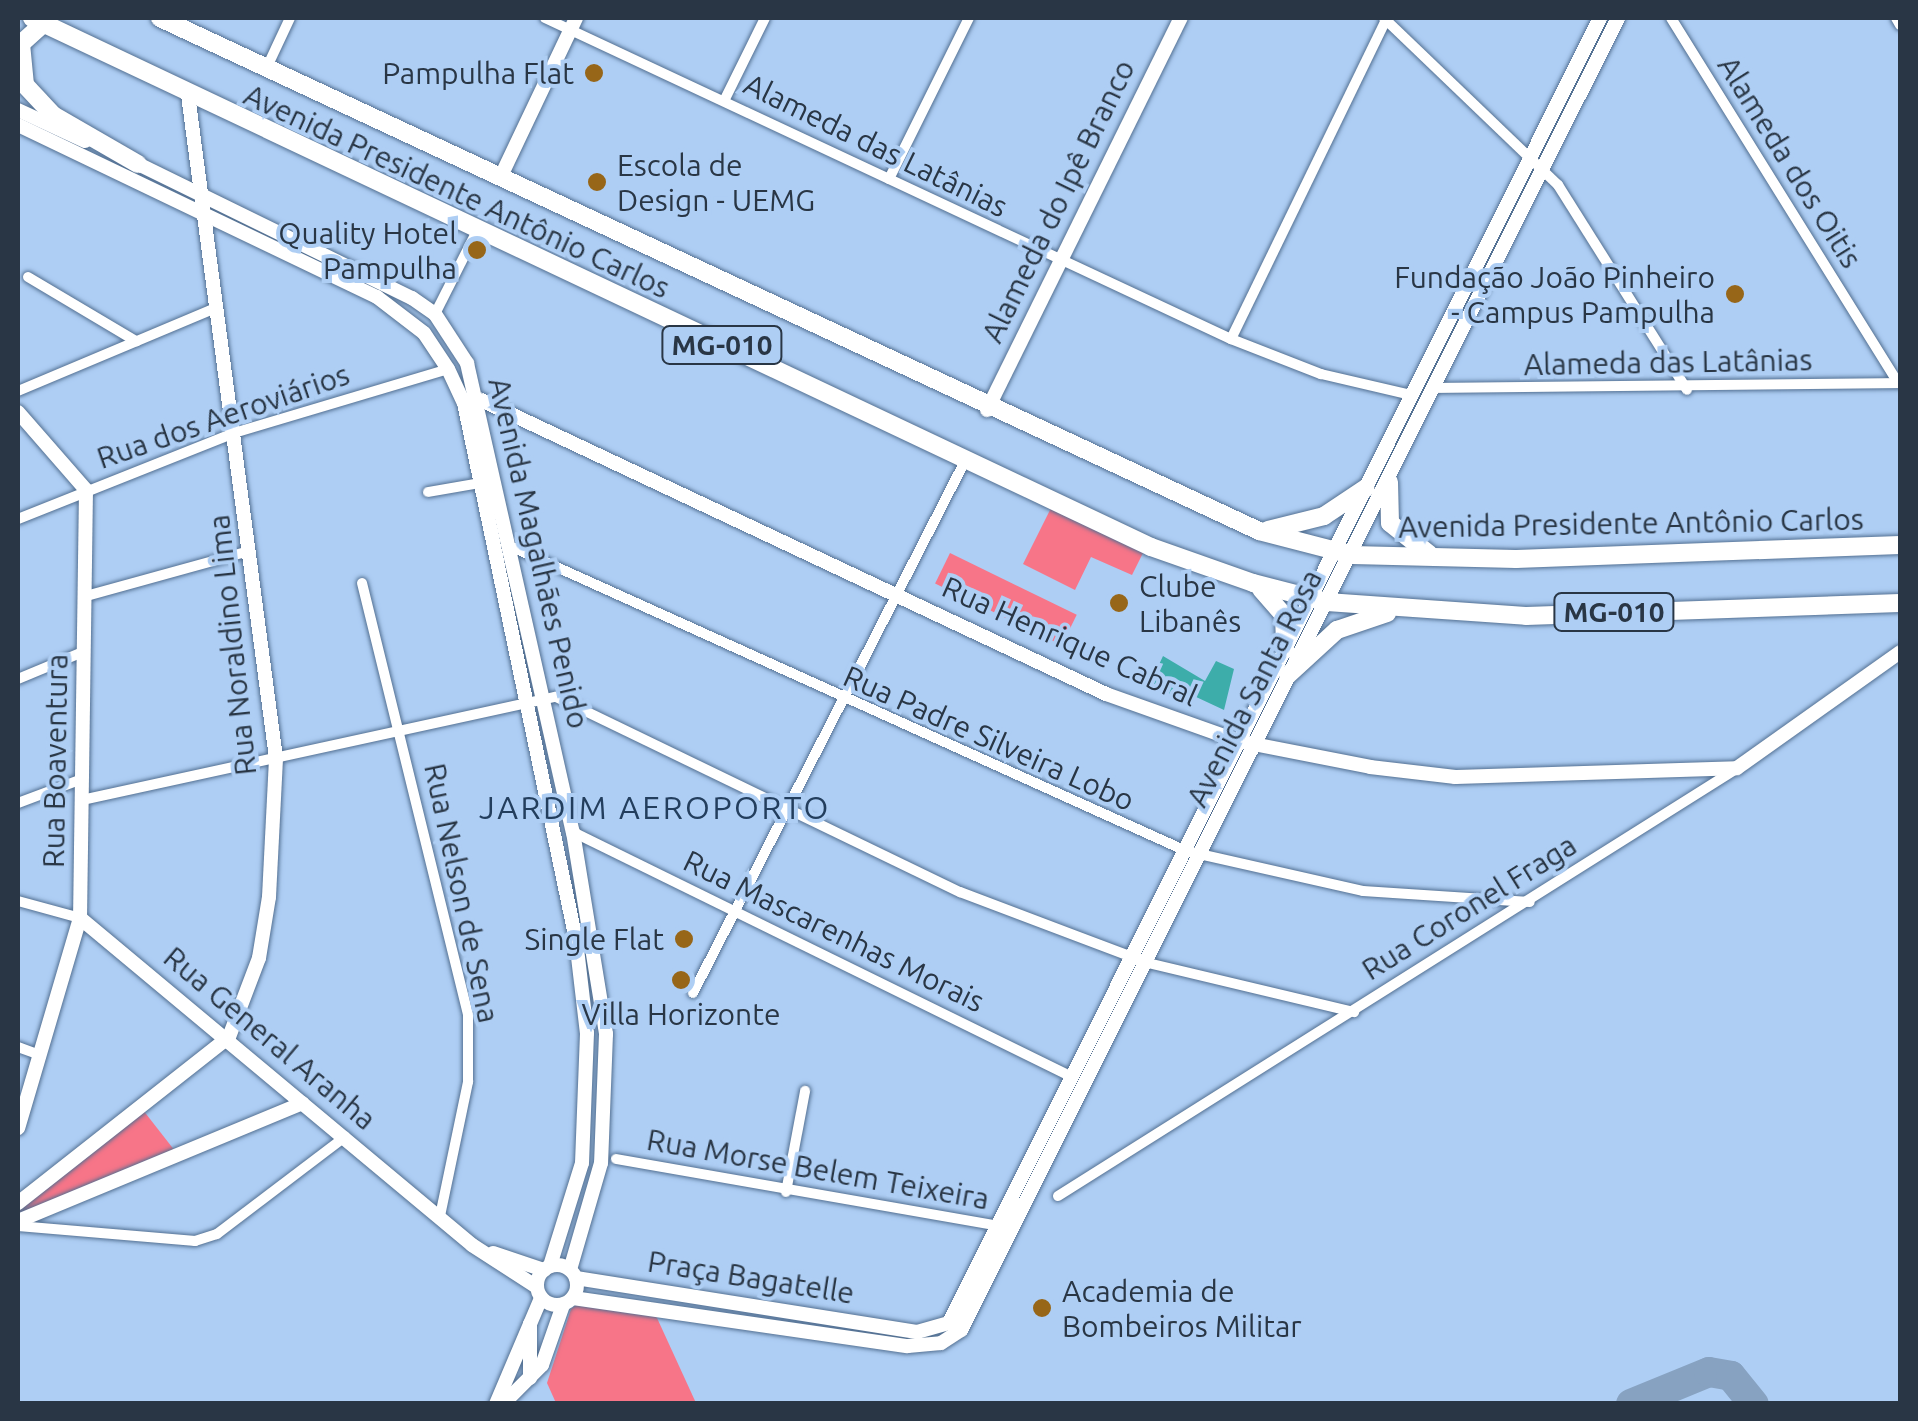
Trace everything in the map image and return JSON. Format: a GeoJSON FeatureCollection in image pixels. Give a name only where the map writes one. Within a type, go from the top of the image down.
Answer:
{"type":"FeatureCollection","features":[{"type":"Feature","properties":{"kind":"highway","name":"Avenida Presidente Antônio Carlos"},"geometry":{"type":"LineString","coordinates":[[160,18],[502,174],[987,410],[1259,531],[1343,553],[1434,557],[1900,545]]}},
{"type":"Feature","properties":{"kind":"highway","name":"Avenida Presidente Antônio Carlos"},"geometry":{"type":"LineString","coordinates":[[38,20],[188,95],[1151,547],[1253,583],[1319,600],[1406,610],[1526,616],[1900,603]]}},
{"type":"Feature","properties":{"kind":"highway"},"geometry":{"type":"LineString","coordinates":[[38,20],[21,44],[25,86],[53,116],[138,164]]}},
{"type":"Feature","properties":{"kind":"highway"},"geometry":{"type":"LineString","coordinates":[[1389,482],[1390,523],[1434,557]]}},
{"type":"Feature","properties":{"kind":"highway"},"geometry":{"type":"LineString","coordinates":[[1259,531],[1324,516],[1366,488]]}},
{"type":"Feature","properties":{"kind":"highway"},"geometry":{"type":"LineString","coordinates":[[1253,583],[1284,615],[1284,650]]}},
{"type":"Feature","properties":{"kind":"highway"},"geometry":{"type":"LineString","coordinates":[[1288,675],[1337,630],[1406,610]]}},
{"type":"Feature","properties":{"kind":"street"},"geometry":{"type":"LineString","coordinates":[[267,67],[290,18]]}},
{"type":"Feature","properties":{"kind":"street","name":"Alameda das Latânias"},"geometry":{"type":"LineString","coordinates":[[545,18],[573,24],[1055,261],[1231,339],[1321,374],[1410,395]]}},
{"type":"Feature","properties":{"kind":"street"},"geometry":{"type":"LineString","coordinates":[[725,99],[766,18]]}},
{"type":"Feature","properties":{"kind":"street"},"geometry":{"type":"LineString","coordinates":[[888,178],[969,18]]}},
{"type":"Feature","properties":{"kind":"street","name":"Alameda do Ipê Branco"},"geometry":{"type":"LineString","coordinates":[[987,410],[1055,261],[1181,18]]}},
{"type":"Feature","properties":{"kind":"street"},"geometry":{"type":"LineString","coordinates":[[1231,339],[1386,18],[1544,170],[1687,390]]}},
{"type":"Feature","properties":{"kind":"street","name":"Avenida Santa Rosa"},"geometry":{"type":"LineString","coordinates":[[1343,553],[1366,488],[1410,395],[1600,18]]}},
{"type":"Feature","properties":{"kind":"street","name":"Avenida Santa Rosa"},"geometry":{"type":"LineString","coordinates":[[908,1346],[941,1343],[961,1330],[1072,1077],[1202,856],[1319,600],[1343,553],[1389,482],[1618,18]]}},
{"type":"Feature","properties":{"kind":"street","name":"Alameda dos Oitis"},"geometry":{"type":"LineString","coordinates":[[1671,18],[1899,383]]}},
{"type":"Feature","properties":{"kind":"street"},"geometry":{"type":"LineString","coordinates":[[1896,18],[1900,25]]}},
{"type":"Feature","properties":{"kind":"street"},"geometry":{"type":"LineString","coordinates":[[502,174],[573,24]]}},
{"type":"Feature","properties":{"kind":"street","name":"Rua Noraldino Lima"},"geometry":{"type":"LineString","coordinates":[[188,95],[237,432],[276,758],[267,912],[229,1038]]}},
{"type":"Feature","properties":{"kind":"street"},"geometry":{"type":"LineString","coordinates":[[18,110],[204,195],[435,314],[477,230]]}},
{"type":"Feature","properties":{"kind":"street","name":"Avenida Magalhães Penido"},"geometry":{"type":"LineString","coordinates":[[18,125],[377,296],[424,333],[448,369],[480,483],[522,703],[576,940],[587,1033],[582,1163],[500,1404]]}},
{"type":"Feature","properties":{"kind":"street"},"geometry":{"type":"LineString","coordinates":[[28,277],[136,341]]}},
{"type":"Feature","properties":{"kind":"street"},"geometry":{"type":"LineString","coordinates":[[18,391],[216,308]]}},
{"type":"Feature","properties":{"kind":"street","name":"Avenida Magalhães Penido"},"geometry":{"type":"LineString","coordinates":[[435,314],[480,400],[573,832],[606,1034],[601,1163],[568,1301],[551,1347],[530,1378],[500,1404]]}},
{"type":"Feature","properties":{"kind":"street","name":"Rua dos Aeroviários"},"geometry":{"type":"LineString","coordinates":[[18,518],[237,432],[448,369]]}},
{"type":"Feature","properties":{"kind":"street","name":"Alameda das Latânias"},"geometry":{"type":"LineString","coordinates":[[1436,388],[1687,390],[1899,383]]}},
{"type":"Feature","properties":{"kind":"street","name":"Rua Henrique Cabral"},"geometry":{"type":"LineString","coordinates":[[480,400],[1106,694],[1255,746],[1455,777],[1736,768]]}},
{"type":"Feature","properties":{"kind":"street"},"geometry":{"type":"LineString","coordinates":[[18,412],[86,490]]}},
{"type":"Feature","properties":{"kind":"street"},"geometry":{"type":"LineString","coordinates":[[693,993],[966,459]]}},
{"type":"Feature","properties":{"kind":"street"},"geometry":{"type":"LineString","coordinates":[[428,492],[480,483]]}},
{"type":"Feature","properties":{"kind":"street","name":"Rua Boaventura"},"geometry":{"type":"LineString","coordinates":[[18,1128],[80,918],[86,490]]}},
{"type":"Feature","properties":{"kind":"street","name":"Rua Padre Silveira Lobo"},"geometry":{"type":"LineString","coordinates":[[510,546],[842,702],[1202,856],[1363,891],[1530,902]]}},
{"type":"Feature","properties":{"kind":"street"},"geometry":{"type":"LineString","coordinates":[[86,596],[249,551]]}},
{"type":"Feature","properties":{"kind":"street","name":"Rua Nelson de Sena"},"geometry":{"type":"LineString","coordinates":[[362,583],[402,732],[468,1016],[468,1082],[440,1216]]}},
{"type":"Feature","properties":{"kind":"street","name":"Avenida Santa Rosa"},"geometry":{"type":"LineString","coordinates":[[917,1332],[949,1323],[1004,1227],[1140,960],[1238,741],[1284,650],[1319,600]]}},
{"type":"Feature","properties":{"kind":"street"},"geometry":{"type":"LineString","coordinates":[[18,679],[83,652]]}},
{"type":"Feature","properties":{"kind":"street","name":"Rua Coronel Fraga"},"geometry":{"type":"LineString","coordinates":[[1058,1196],[1530,902],[1736,768],[1900,652]]}},
{"type":"Feature","properties":{"kind":"street"},"geometry":{"type":"LineString","coordinates":[[82,800],[402,732],[543,696],[572,702],[960,892],[1140,960],[1354,1012]]}},
{"type":"Feature","properties":{"kind":"street"},"geometry":{"type":"LineString","coordinates":[[18,803],[82,780]]}},
{"type":"Feature","properties":{"kind":"street","name":"Rua Mascarenhas Morais"},"geometry":{"type":"LineString","coordinates":[[573,832],[736,908],[1072,1077]]}},
{"type":"Feature","properties":{"kind":"street","name":"Rua General Aranha"},"geometry":{"type":"LineString","coordinates":[[18,900],[80,918],[229,1038],[472,1244],[539,1292]]}},
{"type":"Feature","properties":{"kind":"street"},"geometry":{"type":"LineString","coordinates":[[18,1203],[229,1038]]}},
{"type":"Feature","properties":{"kind":"street"},"geometry":{"type":"LineString","coordinates":[[18,1047],[38,1054]]}},
{"type":"Feature","properties":{"kind":"street"},"geometry":{"type":"LineString","coordinates":[[786,1192],[805,1091]]}},
{"type":"Feature","properties":{"kind":"street"},"geometry":{"type":"LineString","coordinates":[[18,1224],[304,1104]]}},
{"type":"Feature","properties":{"kind":"street"},"geometry":{"type":"LineString","coordinates":[[18,1224],[194,1241],[218,1234],[345,1137]]}},
{"type":"Feature","properties":{"kind":"street","name":"Rua Morse Belem Teixeira"},"geometry":{"type":"LineString","coordinates":[[616,1159],[786,1192],[1004,1227]]}},
{"type":"Feature","properties":{"kind":"street","name":"Rua General Aranha"},"geometry":{"type":"LineString","coordinates":[[472,1244],[547,1268]]}},
{"type":"Feature","properties":{"kind":"street","name":"Praça Bagatelle"},"geometry":{"type":"LineString","coordinates":[[547,1268],[917,1332]]}},
{"type":"Feature","properties":{"kind":"street","name":"Praça Bagatelle"},"geometry":{"type":"LineString","coordinates":[[539,1292],[568,1301],[908,1346]]}},
{"type":"Feature","properties":{"kind":"street"},"geometry":{"type":"LineString","coordinates":[[530,1324],[530,1378]]}},
{"type":"Feature","properties":{"kind":"shaded area"},"geometry":{"type":"Polygon","coordinates":[[[1051,508],[1144,551],[1132,575],[1091,557],[1075,590],[1023,564],[1051,508]]]}},
{"type":"Feature","properties":{"kind":"shaded area"},"geometry":{"type":"Polygon","coordinates":[[[950,553],[1077,615],[1062,645],[935,584],[950,553]]]}},
{"type":"Feature","properties":{"kind":"shaded area"},"geometry":{"type":"Polygon","coordinates":[[[1163,656],[1205,681],[1216,661],[1234,669],[1224,710],[1179,689],[1176,696],[1149,686],[1163,656]]]}},
{"type":"Feature","properties":{"kind":"shaded area"},"geometry":{"type":"Polygon","coordinates":[[[143,1110],[175,1151],[18,1215],[18,1209],[143,1110]]]}},
{"type":"Feature","properties":{"kind":"shaded area"},"geometry":{"type":"Polygon","coordinates":[[[585,1298],[652,1307],[696,1403],[556,1403],[547,1383],[571,1309],[585,1298]]]}},
{"type":"Feature","properties":{"kind":"taxiway"},"geometry":{"type":"LineString","coordinates":[[1631,1404],[1709,1372],[1731,1376],[1754,1404]]}},
{"type":"Feature","properties":{"kind":"place","name":"Pampulha Flat"},"geometry":{"type":"Point","coordinates":[594,73]}},
{"type":"Feature","properties":{"kind":"place","name":"Escola de Design - UEMG"},"geometry":{"type":"Point","coordinates":[597,182]}},
{"type":"Feature","properties":{"kind":"place","name":"Quality Hotel Pampulha"},"geometry":{"type":"Point","coordinates":[477,250]}},
{"type":"Feature","properties":{"kind":"place","name":"Fundação João Pinheiro - Campus Pampulha"},"geometry":{"type":"Point","coordinates":[1735,294]}},
{"type":"Feature","properties":{"kind":"place","name":"Clube Libanês"},"geometry":{"type":"Point","coordinates":[1119,603]}},
{"type":"Feature","properties":{"kind":"place","name":"Single Flat"},"geometry":{"type":"Point","coordinates":[684,939]}},
{"type":"Feature","properties":{"kind":"place","name":"Villa Horizonte"},"geometry":{"type":"Point","coordinates":[681,980]}},
{"type":"Feature","properties":{"kind":"place","name":"Academia de Bombeiros Militar"},"geometry":{"type":"Point","coordinates":[1042,1308]}},
{"type":"Feature","properties":{"kind":"district","name":"JARDIM AEROPORTO"},"geometry":{"type":"Point","coordinates":[655,807]}}]}
